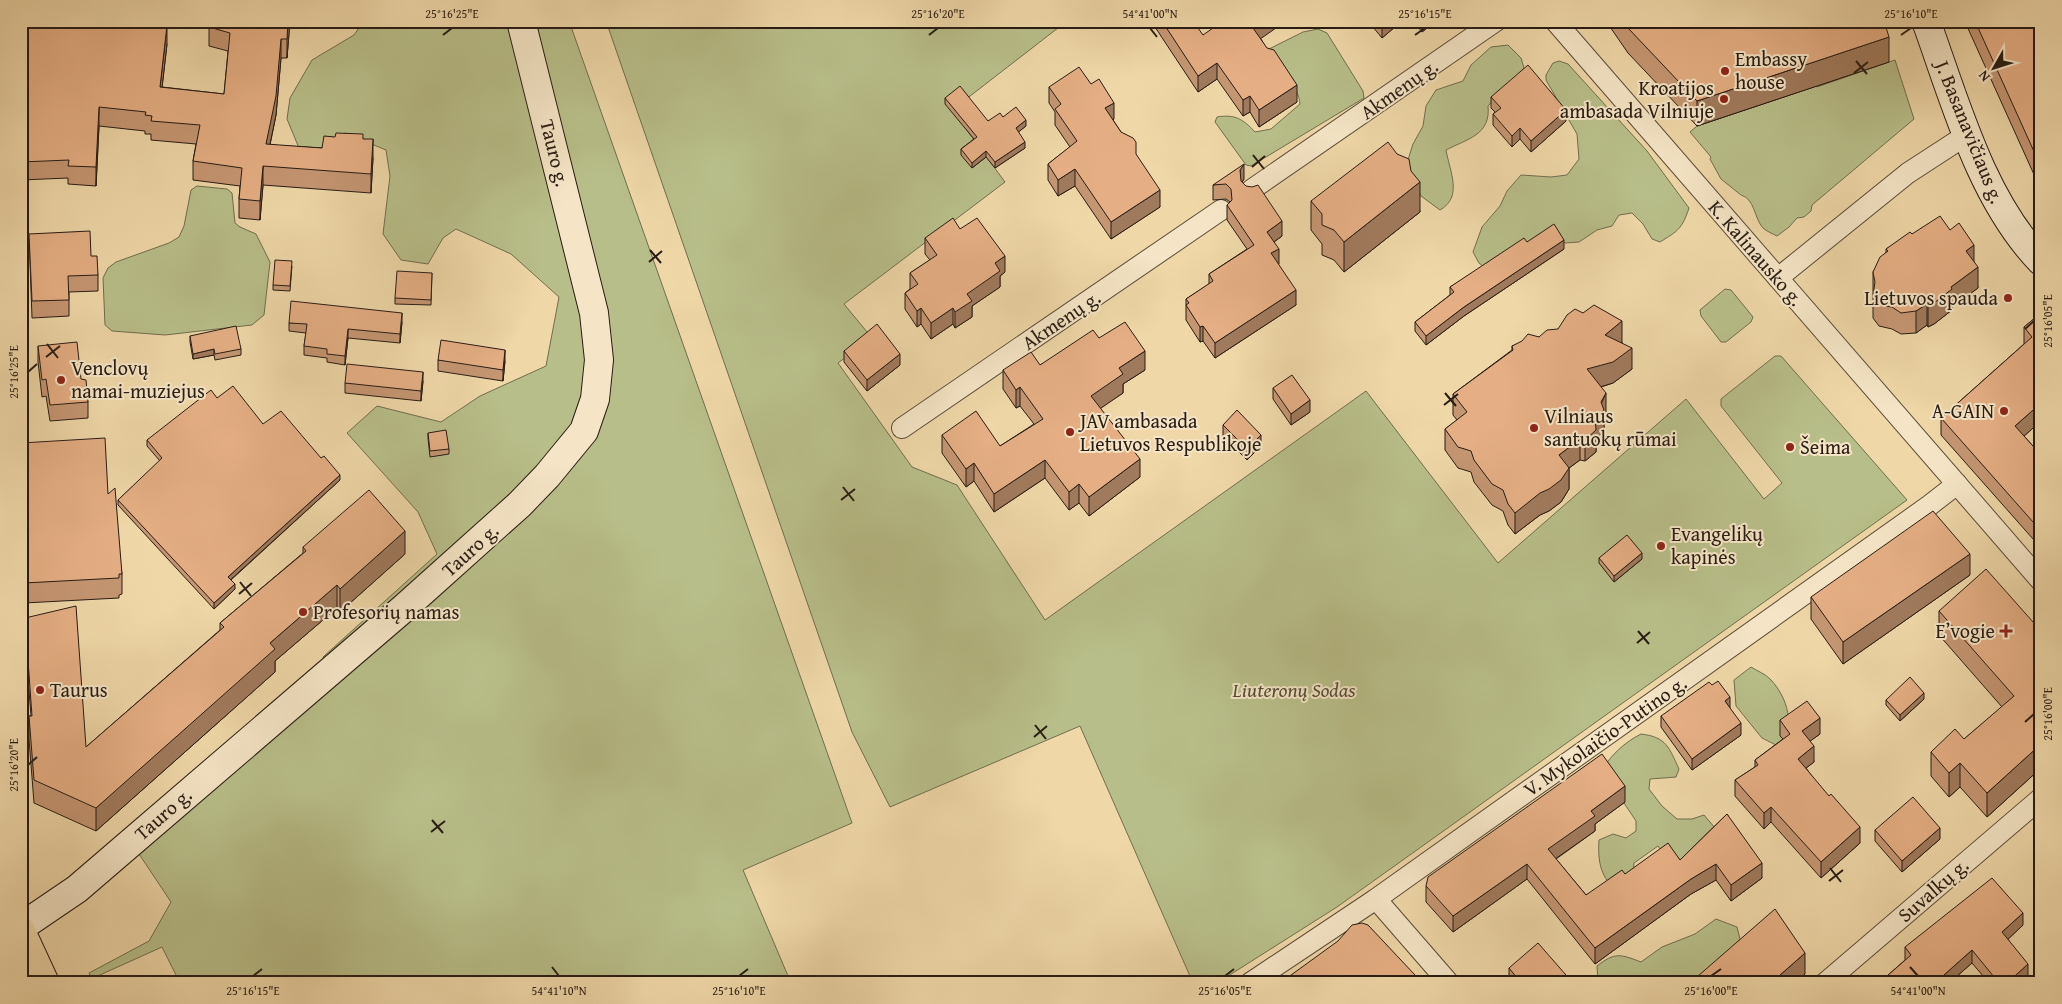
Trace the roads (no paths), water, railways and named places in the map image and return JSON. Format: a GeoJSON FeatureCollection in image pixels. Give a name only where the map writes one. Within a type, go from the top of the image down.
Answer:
{"type":"FeatureCollection","features":[{"type":"Feature","properties":{"kind":"main road","name":"Tauro g."},"geometry":{"type":"LineString","coordinates":[[21,929],[77,889],[410,603],[520,504],[584,431],[595,399],[599,360],[594,313],[521,21]]}},
{"type":"Feature","properties":{"kind":"main road","name":"J. Basanavičiaus g."},"geometry":{"type":"LineString","coordinates":[[1926,21],[1981,168],[2013,228],[2041,261]]}},
{"type":"Feature","properties":{"kind":"main road"},"geometry":{"type":"LineString","coordinates":[[21,929],[45,983]]}},
{"type":"Feature","properties":{"kind":"street","name":"Akmenų g."},"geometry":{"type":"LineString","coordinates":[[1251,190],[1496,21]]}},
{"type":"Feature","properties":{"kind":"street","name":"K. Kalinausko g."},"geometry":{"type":"LineString","coordinates":[[1555,21],[2041,581]]}},
{"type":"Feature","properties":{"kind":"street"},"geometry":{"type":"LineString","coordinates":[[1778,278],[1908,173],[1968,134]]}},
{"type":"Feature","properties":{"kind":"street","name":"Akmenų g."},"geometry":{"type":"LineString","coordinates":[[902,428],[1220,210]]}},
{"type":"Feature","properties":{"kind":"street","name":"V. Mykolaičio-Putino g."},"geometry":{"type":"LineString","coordinates":[[1250,983],[1376,899],[1907,522],[1956,484]]}},
{"type":"Feature","properties":{"kind":"street","name":"Suvalkų g."},"geometry":{"type":"LineString","coordinates":[[1825,983],[2041,798]]}},
{"type":"Feature","properties":{"kind":"street"},"geometry":{"type":"LineString","coordinates":[[1376,899],[1449,983]]}},
{"type":"Feature","properties":{"kind":"place","name":"Embassy house"},"geometry":{"type":"Point","coordinates":[1725,71]}},
{"type":"Feature","properties":{"kind":"place","name":"Kroatijos ambasada Vilniuje"},"geometry":{"type":"Point","coordinates":[1724,99]}},
{"type":"Feature","properties":{"kind":"place","name":"Lietuvos spauda"},"geometry":{"type":"Point","coordinates":[2008,298]}},
{"type":"Feature","properties":{"kind":"place","name":"Venclovų namai-muziejus"},"geometry":{"type":"Point","coordinates":[61,380]}},
{"type":"Feature","properties":{"kind":"place","name":"A-GAIN"},"geometry":{"type":"Point","coordinates":[2004,411]}},
{"type":"Feature","properties":{"kind":"place","name":"Vilniaus santuokų rūmai"},"geometry":{"type":"Point","coordinates":[1534,428]}},
{"type":"Feature","properties":{"kind":"place","name":"JAV ambasada Lietuvos Respublikoje"},"geometry":{"type":"Point","coordinates":[1070,432]}},
{"type":"Feature","properties":{"kind":"place","name":"Šeima"},"geometry":{"type":"Point","coordinates":[1790,447]}},
{"type":"Feature","properties":{"kind":"place","name":"Evangelikų kapinės"},"geometry":{"type":"Point","coordinates":[1661,546]}},
{"type":"Feature","properties":{"kind":"place","name":"Profesorių namas"},"geometry":{"type":"Point","coordinates":[303,612]}},
{"type":"Feature","properties":{"kind":"place","name":"E’vogie"},"geometry":{"type":"Point","coordinates":[2006,631]}},
{"type":"Feature","properties":{"kind":"place","name":"Taurus"},"geometry":{"type":"Point","coordinates":[40,690]}},
{"type":"Feature","properties":{"kind":"park label","name":"Liuteronų Sodas"},"geometry":{"type":"Point","coordinates":[1294,690]}}]}
